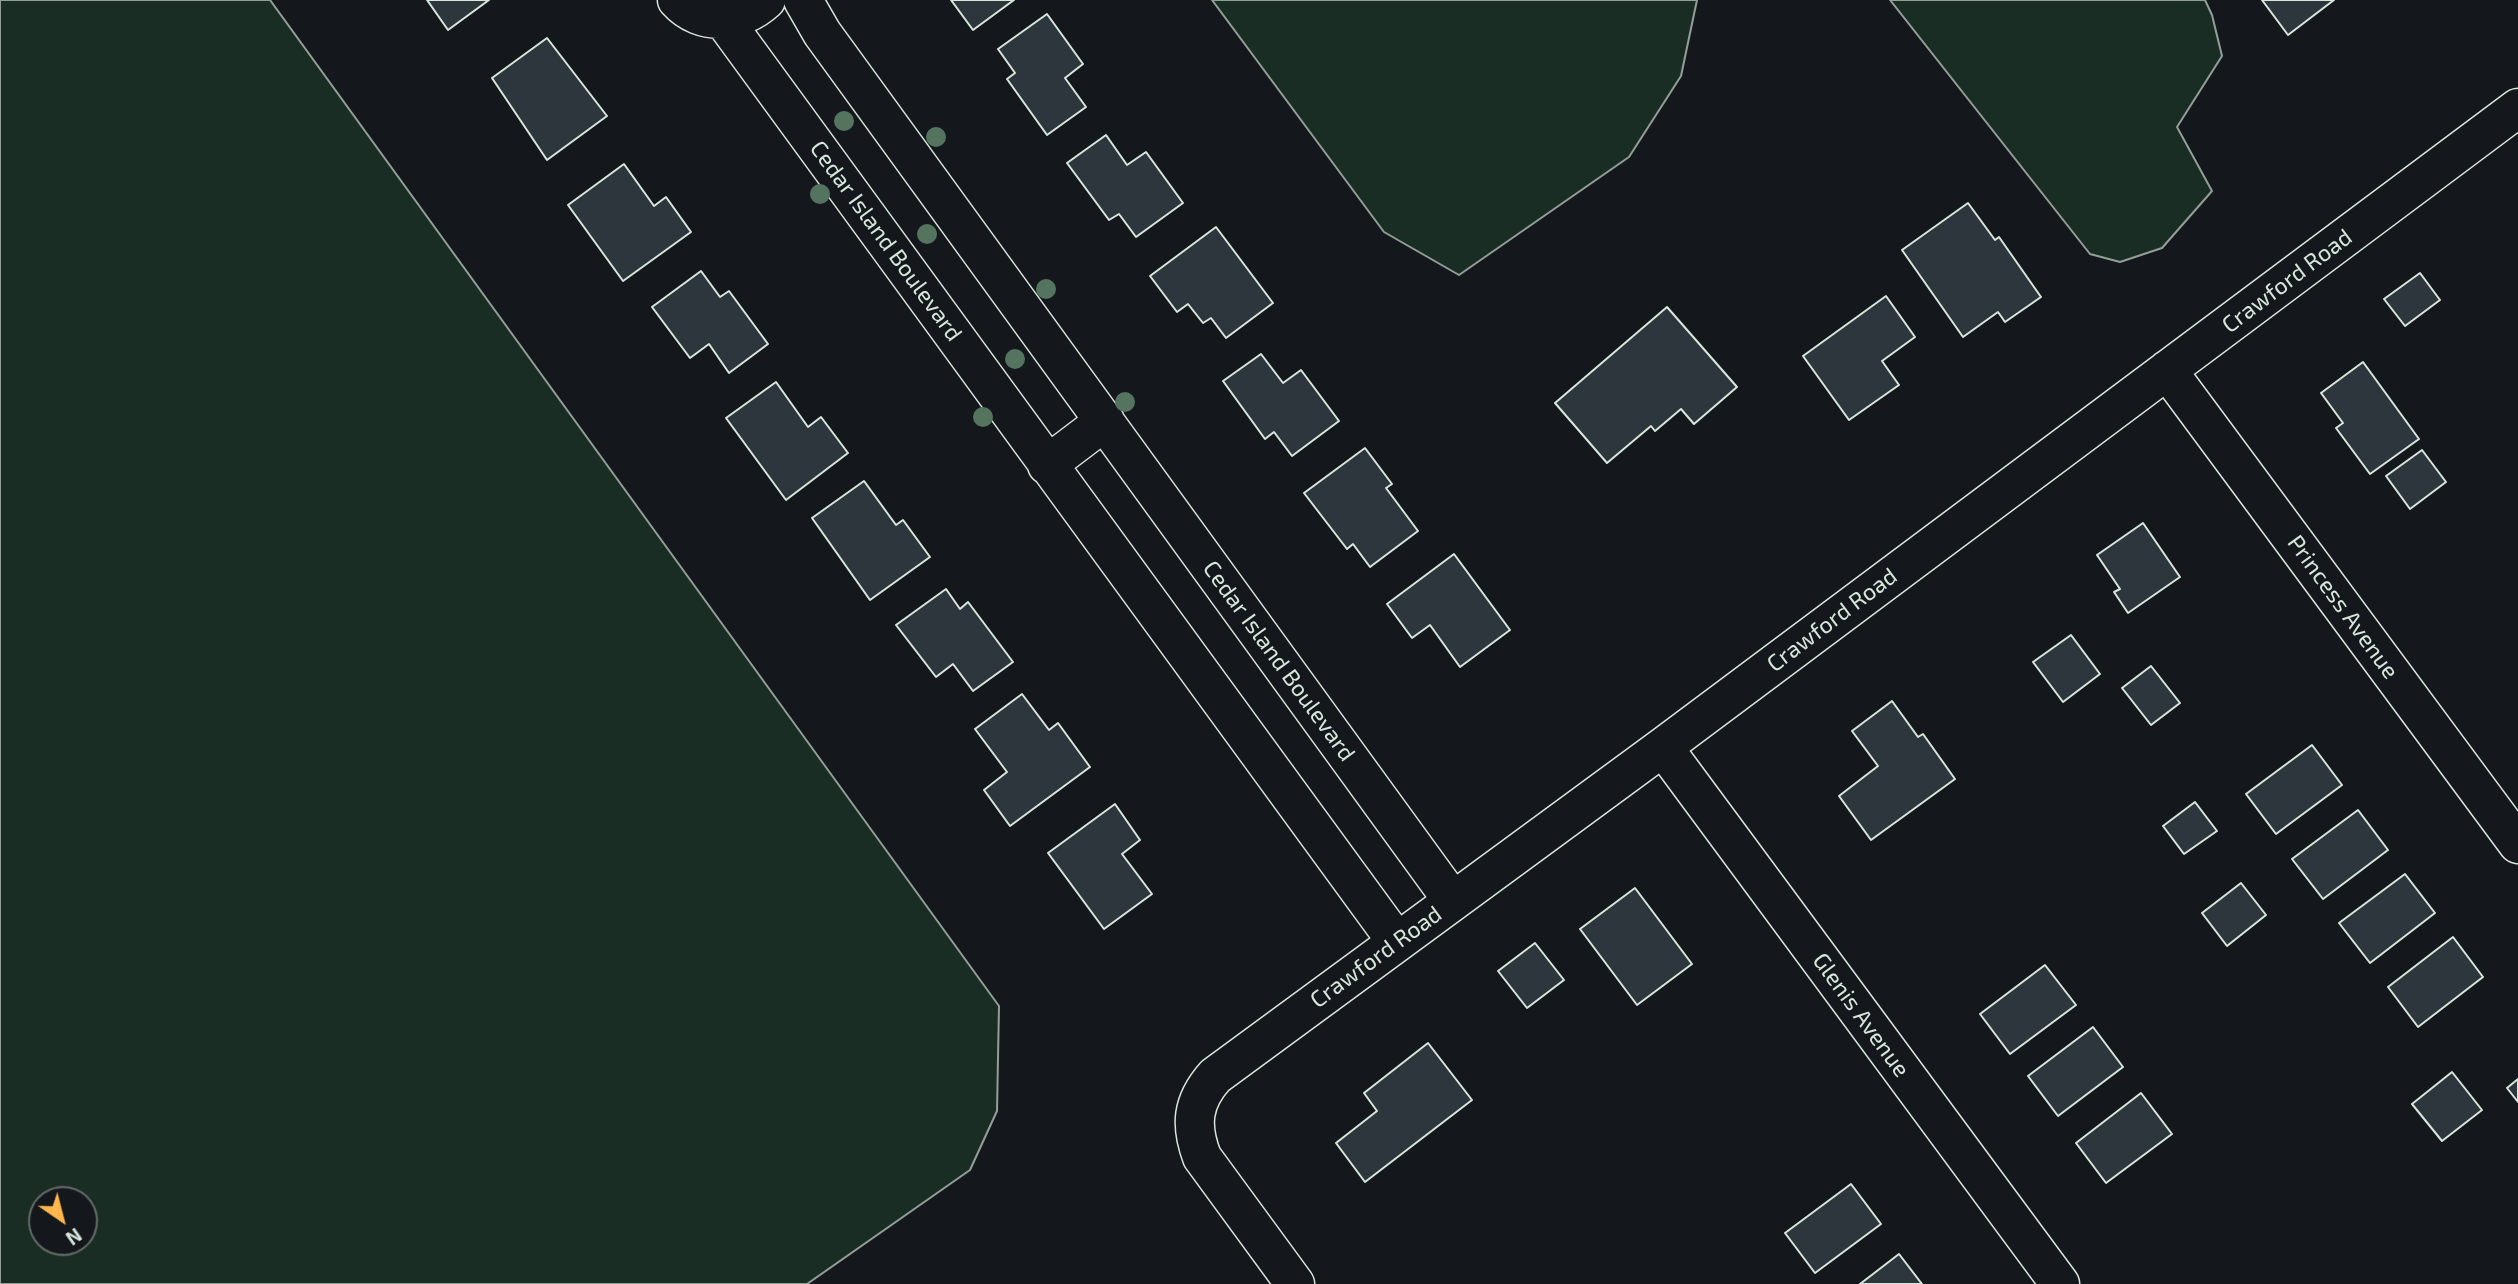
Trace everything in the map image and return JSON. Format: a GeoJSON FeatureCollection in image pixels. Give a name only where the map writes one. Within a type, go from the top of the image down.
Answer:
{"type":"FeatureCollection","features":[{"type":"Feature","properties":{"kind":"street"},"geometry":{"type":"LineString","coordinates":[[677,0],[704,19],[742,16],[766,0]]}},
{"type":"Feature","properties":{"kind":"street","name":"Cedar Island Boulevard"},"geometry":{"type":"LineString","coordinates":[[803,0],[822,33],[1453,901]]}},
{"type":"Feature","properties":{"kind":"street","name":"Cedar Island Boulevard"},"geometry":{"type":"LineString","coordinates":[[723,19],[1397,943]]}},
{"type":"Feature","properties":{"kind":"street","name":"Crawford Road"},"geometry":{"type":"LineString","coordinates":[[1295,1284],[1202,1157],[1195,1137],[1193,1117],[1204,1089],[1215,1076],[1663,747],[2518,108]]}},
{"type":"Feature","properties":{"kind":"street","name":"Princess Avenue"},"geometry":{"type":"LineString","coordinates":[[2167,370],[2518,844]]}},
{"type":"Feature","properties":{"kind":"street"},"geometry":{"type":"LineString","coordinates":[[1047,465],[1105,421]]}},
{"type":"Feature","properties":{"kind":"street","name":"Glenis Avenue"},"geometry":{"type":"LineString","coordinates":[[1663,747],[2060,1284]]}},
{"type":"Feature","properties":{"kind":"green space"},"geometry":{"type":"Polygon","coordinates":[[[0,0],[270,0],[999,1006],[997,1111],[970,1170],[807,1284],[0,1284],[0,0]]]}},
{"type":"Feature","properties":{"kind":"green space"},"geometry":{"type":"Polygon","coordinates":[[[1212,0],[1697,0],[1681,76],[1629,157],[1459,275],[1384,232],[1212,0]]]}},
{"type":"Feature","properties":{"kind":"green space"},"geometry":{"type":"Polygon","coordinates":[[[1890,0],[2205,0],[2212,15],[2222,56],[2177,127],[2212,191],[2162,248],[2120,262],[2090,254],[1890,0]]]}},
{"type":"Feature","properties":{"kind":"building"},"geometry":{"type":"Polygon","coordinates":[[[427,0],[489,0],[448,30],[427,0]]]}},
{"type":"Feature","properties":{"kind":"building"},"geometry":{"type":"Polygon","coordinates":[[[951,0],[1014,0],[973,30],[951,0]]]}},
{"type":"Feature","properties":{"kind":"building"},"geometry":{"type":"Polygon","coordinates":[[[2262,0],[2334,0],[2288,35],[2262,0]]]}},
{"type":"Feature","properties":{"kind":"building"},"geometry":{"type":"Polygon","coordinates":[[[1047,14],[1083,64],[1065,78],[1086,107],[1047,135],[1007,79],[1015,73],[998,49],[1047,14]]]}},
{"type":"Feature","properties":{"kind":"building"},"geometry":{"type":"Polygon","coordinates":[[[547,38],[607,116],[547,160],[492,78],[547,38]]]}},
{"type":"Feature","properties":{"kind":"building"},"geometry":{"type":"Polygon","coordinates":[[[1106,135],[1127,165],[1146,152],[1183,203],[1136,237],[1119,214],[1109,220],[1067,163],[1106,135]]]}},
{"type":"Feature","properties":{"kind":"building"},"geometry":{"type":"Polygon","coordinates":[[[624,164],[654,206],[666,197],[691,232],[623,281],[568,205],[624,164]]]}},
{"type":"Feature","properties":{"kind":"building"},"geometry":{"type":"Polygon","coordinates":[[[1968,203],[1995,240],[1999,237],[2041,297],[2005,322],[1998,312],[1963,337],[1902,250],[1968,203]]]}},
{"type":"Feature","properties":{"kind":"building"},"geometry":{"type":"Polygon","coordinates":[[[1216,227],[1273,303],[1226,338],[1211,318],[1203,323],[1188,304],[1177,312],[1150,276],[1216,227]]]}},
{"type":"Feature","properties":{"kind":"building"},"geometry":{"type":"Polygon","coordinates":[[[701,271],[720,297],[729,291],[768,344],[729,373],[709,344],[690,358],[652,307],[701,271]]]}},
{"type":"Feature","properties":{"kind":"building"},"geometry":{"type":"Polygon","coordinates":[[[2420,273],[2440,300],[2405,326],[2384,299],[2420,273]]]}},
{"type":"Feature","properties":{"kind":"building"},"geometry":{"type":"Polygon","coordinates":[[[1886,296],[1915,337],[1882,361],[1899,385],[1849,420],[1803,356],[1886,296]]]}},
{"type":"Feature","properties":{"kind":"building"},"geometry":{"type":"Polygon","coordinates":[[[1667,307],[1737,387],[1694,424],[1681,409],[1655,431],[1651,426],[1607,463],[1555,403],[1667,307]]]}},
{"type":"Feature","properties":{"kind":"building"},"geometry":{"type":"Polygon","coordinates":[[[1261,354],[1283,383],[1301,370],[1339,421],[1292,456],[1274,432],[1265,439],[1223,381],[1261,354]]]}},
{"type":"Feature","properties":{"kind":"building"},"geometry":{"type":"Polygon","coordinates":[[[2363,362],[2419,439],[2370,474],[2336,428],[2343,423],[2321,393],[2363,362]]]}},
{"type":"Feature","properties":{"kind":"building"},"geometry":{"type":"Polygon","coordinates":[[[776,382],[808,427],[821,417],[848,453],[786,500],[726,418],[776,382]]]}},
{"type":"Feature","properties":{"kind":"building"},"geometry":{"type":"Polygon","coordinates":[[[1365,448],[1392,484],[1386,488],[1418,531],[1370,567],[1353,544],[1347,549],[1304,493],[1365,448]]]}},
{"type":"Feature","properties":{"kind":"building"},"geometry":{"type":"Polygon","coordinates":[[[2422,450],[2446,482],[2410,509],[2386,476],[2422,450]]]}},
{"type":"Feature","properties":{"kind":"building"},"geometry":{"type":"Polygon","coordinates":[[[864,481],[896,525],[903,520],[930,557],[870,600],[812,518],[864,481]]]}},
{"type":"Feature","properties":{"kind":"building"},"geometry":{"type":"Polygon","coordinates":[[[2143,523],[2180,577],[2128,613],[2114,592],[2120,589],[2097,555],[2143,523]]]}},
{"type":"Feature","properties":{"kind":"building"},"geometry":{"type":"Polygon","coordinates":[[[1454,554],[1510,630],[1460,667],[1430,625],[1412,638],[1387,604],[1454,554]]]}},
{"type":"Feature","properties":{"kind":"building"},"geometry":{"type":"Polygon","coordinates":[[[946,589],[960,609],[968,602],[1013,662],[973,691],[953,664],[936,677],[896,625],[946,589]]]}},
{"type":"Feature","properties":{"kind":"building"},"geometry":{"type":"Polygon","coordinates":[[[2071,635],[2100,674],[2063,702],[2033,662],[2071,635]]]}},
{"type":"Feature","properties":{"kind":"building"},"geometry":{"type":"Polygon","coordinates":[[[2151,666],[2180,703],[2151,725],[2122,688],[2151,666]]]}},
{"type":"Feature","properties":{"kind":"building"},"geometry":{"type":"Polygon","coordinates":[[[1022,694],[1049,730],[1058,723],[1090,767],[1010,826],[984,790],[1007,772],[975,729],[1022,694]]]}},
{"type":"Feature","properties":{"kind":"building"},"geometry":{"type":"Polygon","coordinates":[[[1892,701],[1918,737],[1923,734],[1955,779],[1871,840],[1839,796],[1878,766],[1852,731],[1892,701]]]}},
{"type":"Feature","properties":{"kind":"building"},"geometry":{"type":"Polygon","coordinates":[[[2312,745],[2342,785],[2276,834],[2246,794],[2312,745]]]}},
{"type":"Feature","properties":{"kind":"building"},"geometry":{"type":"Polygon","coordinates":[[[2195,802],[2217,831],[2184,854],[2163,826],[2195,802]]]}},
{"type":"Feature","properties":{"kind":"building"},"geometry":{"type":"Polygon","coordinates":[[[1115,804],[1140,840],[1122,854],[1152,894],[1104,929],[1048,853],[1115,804]]]}},
{"type":"Feature","properties":{"kind":"building"},"geometry":{"type":"Polygon","coordinates":[[[2358,810],[2388,850],[2323,899],[2292,859],[2358,810]]]}},
{"type":"Feature","properties":{"kind":"building"},"geometry":{"type":"Polygon","coordinates":[[[2405,874],[2435,913],[2370,963],[2339,923],[2405,874]]]}},
{"type":"Feature","properties":{"kind":"building"},"geometry":{"type":"Polygon","coordinates":[[[2241,883],[2266,915],[2227,946],[2202,913],[2241,883]]]}},
{"type":"Feature","properties":{"kind":"building"},"geometry":{"type":"Polygon","coordinates":[[[1635,888],[1692,964],[1637,1005],[1580,929],[1635,888]]]}},
{"type":"Feature","properties":{"kind":"building"},"geometry":{"type":"Polygon","coordinates":[[[2453,937],[2483,977],[2418,1027],[2388,987],[2453,937]]]}},
{"type":"Feature","properties":{"kind":"building"},"geometry":{"type":"Polygon","coordinates":[[[1535,943],[1564,980],[1527,1008],[1498,971],[1535,943]]]}},
{"type":"Feature","properties":{"kind":"building"},"geometry":{"type":"Polygon","coordinates":[[[2045,965],[2076,1005],[2010,1054],[1980,1014],[2045,965]]]}},
{"type":"Feature","properties":{"kind":"building"},"geometry":{"type":"Polygon","coordinates":[[[2093,1027],[2123,1067],[2058,1116],[2028,1076],[2093,1027]]]}},
{"type":"Feature","properties":{"kind":"building"},"geometry":{"type":"Polygon","coordinates":[[[1428,1043],[1472,1100],[1365,1182],[1336,1143],[1377,1111],[1364,1093],[1428,1043]]]}},
{"type":"Feature","properties":{"kind":"building"},"geometry":{"type":"Polygon","coordinates":[[[2452,1072],[2482,1110],[2442,1141],[2412,1104],[2452,1072]]]}},
{"type":"Feature","properties":{"kind":"building"},"geometry":{"type":"Polygon","coordinates":[[[2518,1079],[2518,1102],[2507,1088],[2518,1079]]]}},
{"type":"Feature","properties":{"kind":"building"},"geometry":{"type":"Polygon","coordinates":[[[2141,1093],[2172,1134],[2106,1183],[2076,1143],[2141,1093]]]}},
{"type":"Feature","properties":{"kind":"building"},"geometry":{"type":"Polygon","coordinates":[[[1851,1184],[1881,1224],[1815,1273],[1785,1233],[1851,1184]]]}},
{"type":"Feature","properties":{"kind":"building"},"geometry":{"type":"Polygon","coordinates":[[[1899,1254],[1922,1284],[1860,1284],[1899,1254]]]}}]}
